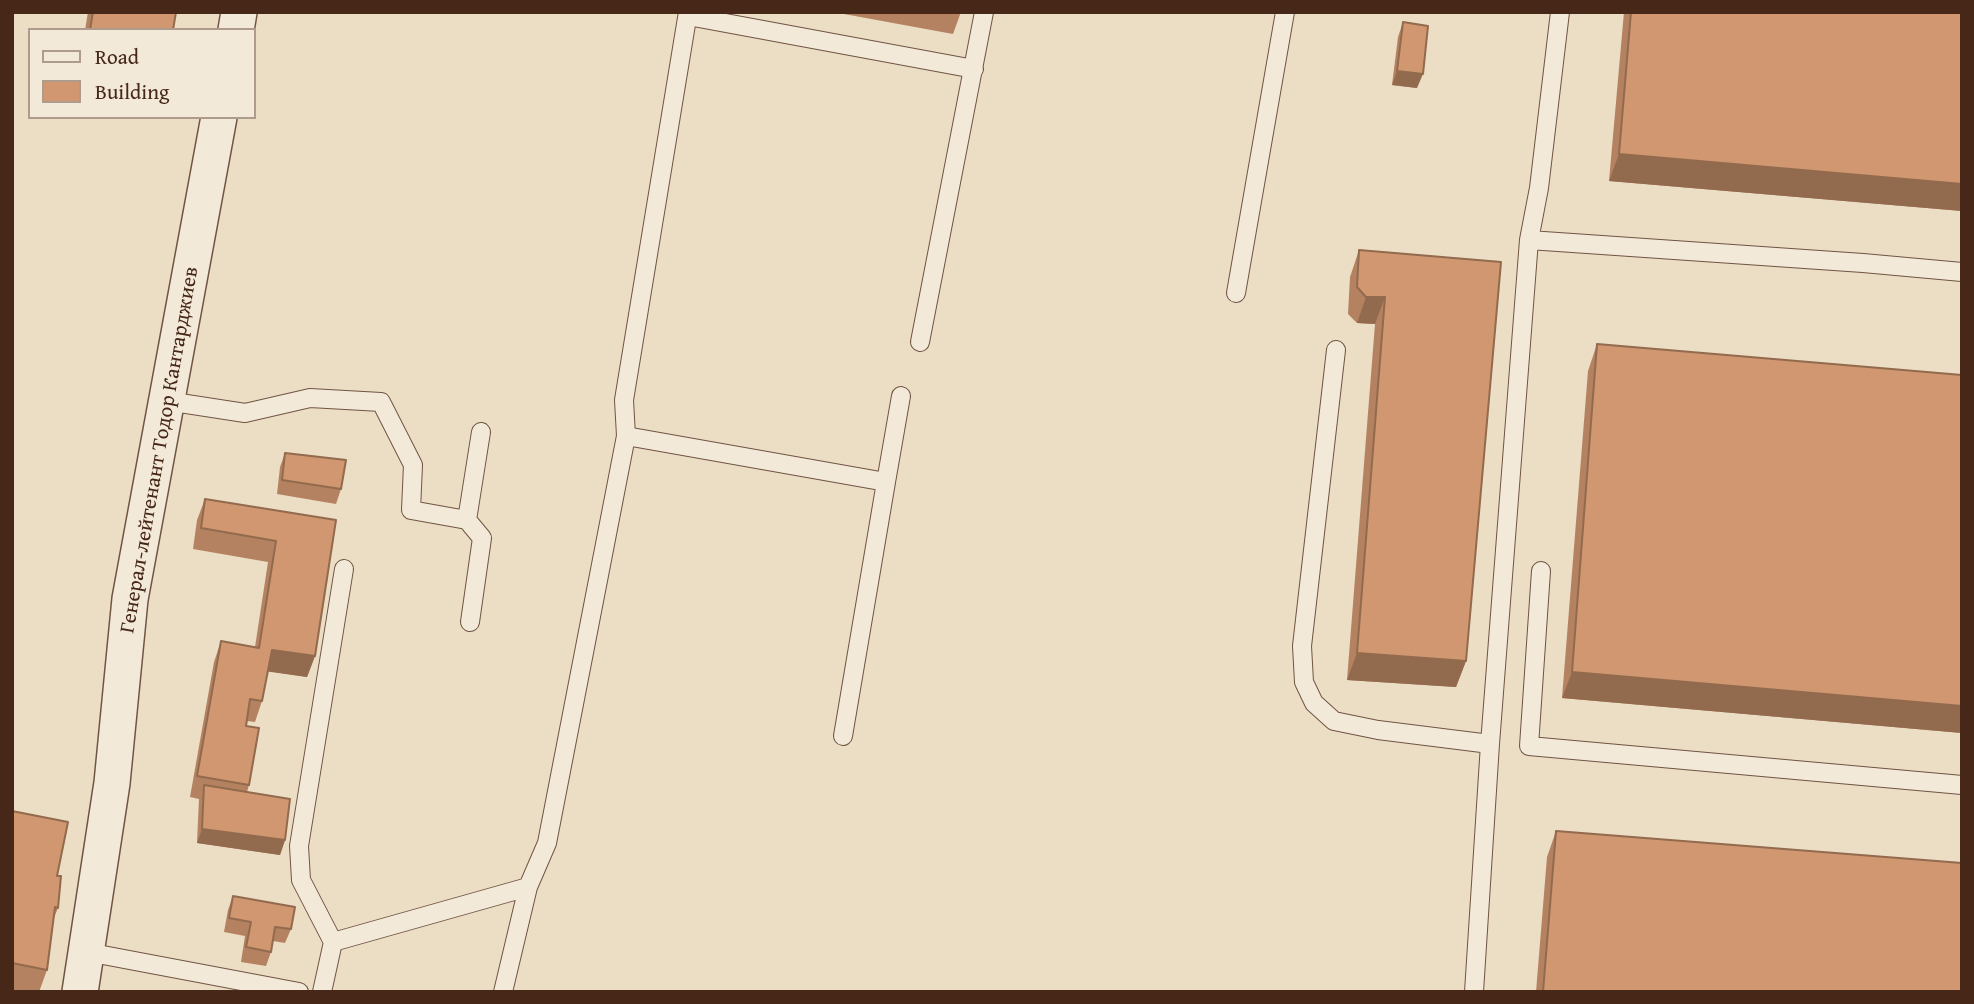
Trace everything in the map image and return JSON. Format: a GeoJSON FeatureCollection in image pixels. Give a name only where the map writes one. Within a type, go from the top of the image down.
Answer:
{"type":"FeatureCollection","features":[{"type":"Feature","properties":{"kind":"street","name":"Генерал-лейтенант Тодор Кантарджиев"},"geometry":{"type":"LineString","coordinates":[[80,992],[112,783],[130,599],[219,119]]}},
{"type":"Feature","properties":{"kind":"lane"},"geometry":{"type":"LineString","coordinates":[[920,342],[984,12]]}},
{"type":"Feature","properties":{"kind":"lane"},"geometry":{"type":"LineString","coordinates":[[1236,293],[1284,12]]}},
{"type":"Feature","properties":{"kind":"lane"},"geometry":{"type":"LineString","coordinates":[[1474,992],[1490,744],[1529,240],[1539,188],[1560,12]]}},
{"type":"Feature","properties":{"kind":"lane"},"geometry":{"type":"LineString","coordinates":[[503,992],[528,887],[547,843],[626,436],[624,400],[688,14],[974,69]]}},
{"type":"Feature","properties":{"kind":"lane"},"geometry":{"type":"LineString","coordinates":[[1529,240],[1962,272]]}},
{"type":"Feature","properties":{"kind":"lane"},"geometry":{"type":"LineString","coordinates":[[1336,350],[1302,646],[1304,681],[1314,702],[1334,721],[1378,730],[1490,744]]}},
{"type":"Feature","properties":{"kind":"lane"},"geometry":{"type":"LineString","coordinates":[[843,736],[901,396]]}},
{"type":"Feature","properties":{"kind":"lane"},"geometry":{"type":"LineString","coordinates":[[167,401],[245,413],[310,398],[381,402],[413,465],[411,510],[467,520],[482,538],[470,622]]}},
{"type":"Feature","properties":{"kind":"lane"},"geometry":{"type":"LineString","coordinates":[[467,520],[481,432]]}},
{"type":"Feature","properties":{"kind":"lane"},"geometry":{"type":"LineString","coordinates":[[626,436],[886,482]]}},
{"type":"Feature","properties":{"kind":"lane"},"geometry":{"type":"LineString","coordinates":[[322,992],[333,942],[301,880],[299,846],[344,569]]}},
{"type":"Feature","properties":{"kind":"lane"},"geometry":{"type":"LineString","coordinates":[[1541,571],[1529,746],[1962,785]]}},
{"type":"Feature","properties":{"kind":"lane"},"geometry":{"type":"LineString","coordinates":[[333,942],[528,887]]}},
{"type":"Feature","properties":{"kind":"lane"},"geometry":{"type":"LineString","coordinates":[[87,952],[299,992]]}},
{"type":"Feature","properties":{"kind":"building"},"geometry":{"type":"Polygon","coordinates":[[[93,12],[176,12],[173,28],[90,28],[93,12]]]}},
{"type":"Feature","properties":{"kind":"building"},"geometry":{"type":"Polygon","coordinates":[[[1631,12],[1962,12],[1962,184],[1619,154],[1631,12]]]}},
{"type":"Feature","properties":{"kind":"building"},"geometry":{"type":"Polygon","coordinates":[[[1403,22],[1428,26],[1423,74],[1397,71],[1403,22]]]}},
{"type":"Feature","properties":{"kind":"building"},"geometry":{"type":"Polygon","coordinates":[[[1359,250],[1501,262],[1466,661],[1357,653],[1385,297],[1366,297],[1357,287],[1359,250]]]}},
{"type":"Feature","properties":{"kind":"building"},"geometry":{"type":"Polygon","coordinates":[[[1597,344],[1962,375],[1962,706],[1572,672],[1597,344]]]}},
{"type":"Feature","properties":{"kind":"building"},"geometry":{"type":"Polygon","coordinates":[[[285,453],[346,460],[341,489],[282,480],[285,453]]]}},
{"type":"Feature","properties":{"kind":"building"},"geometry":{"type":"Polygon","coordinates":[[[205,499],[336,520],[315,656],[272,650],[262,701],[250,699],[246,726],[259,728],[249,785],[197,776],[221,641],[259,648],[276,541],[201,528],[205,499]]]}},
{"type":"Feature","properties":{"kind":"building"},"geometry":{"type":"Polygon","coordinates":[[[204,785],[290,799],[285,840],[202,829],[204,785]]]}},
{"type":"Feature","properties":{"kind":"building"},"geometry":{"type":"Polygon","coordinates":[[[12,811],[68,822],[57,876],[61,876],[58,908],[55,907],[47,970],[12,963],[12,811]]]}},
{"type":"Feature","properties":{"kind":"building"},"geometry":{"type":"Polygon","coordinates":[[[1556,831],[1962,863],[1962,992],[1543,992],[1556,831]]]}},
{"type":"Feature","properties":{"kind":"building"},"geometry":{"type":"Polygon","coordinates":[[[233,896],[295,907],[291,929],[275,927],[271,952],[246,947],[251,922],[229,918],[233,896]]]}}]}
